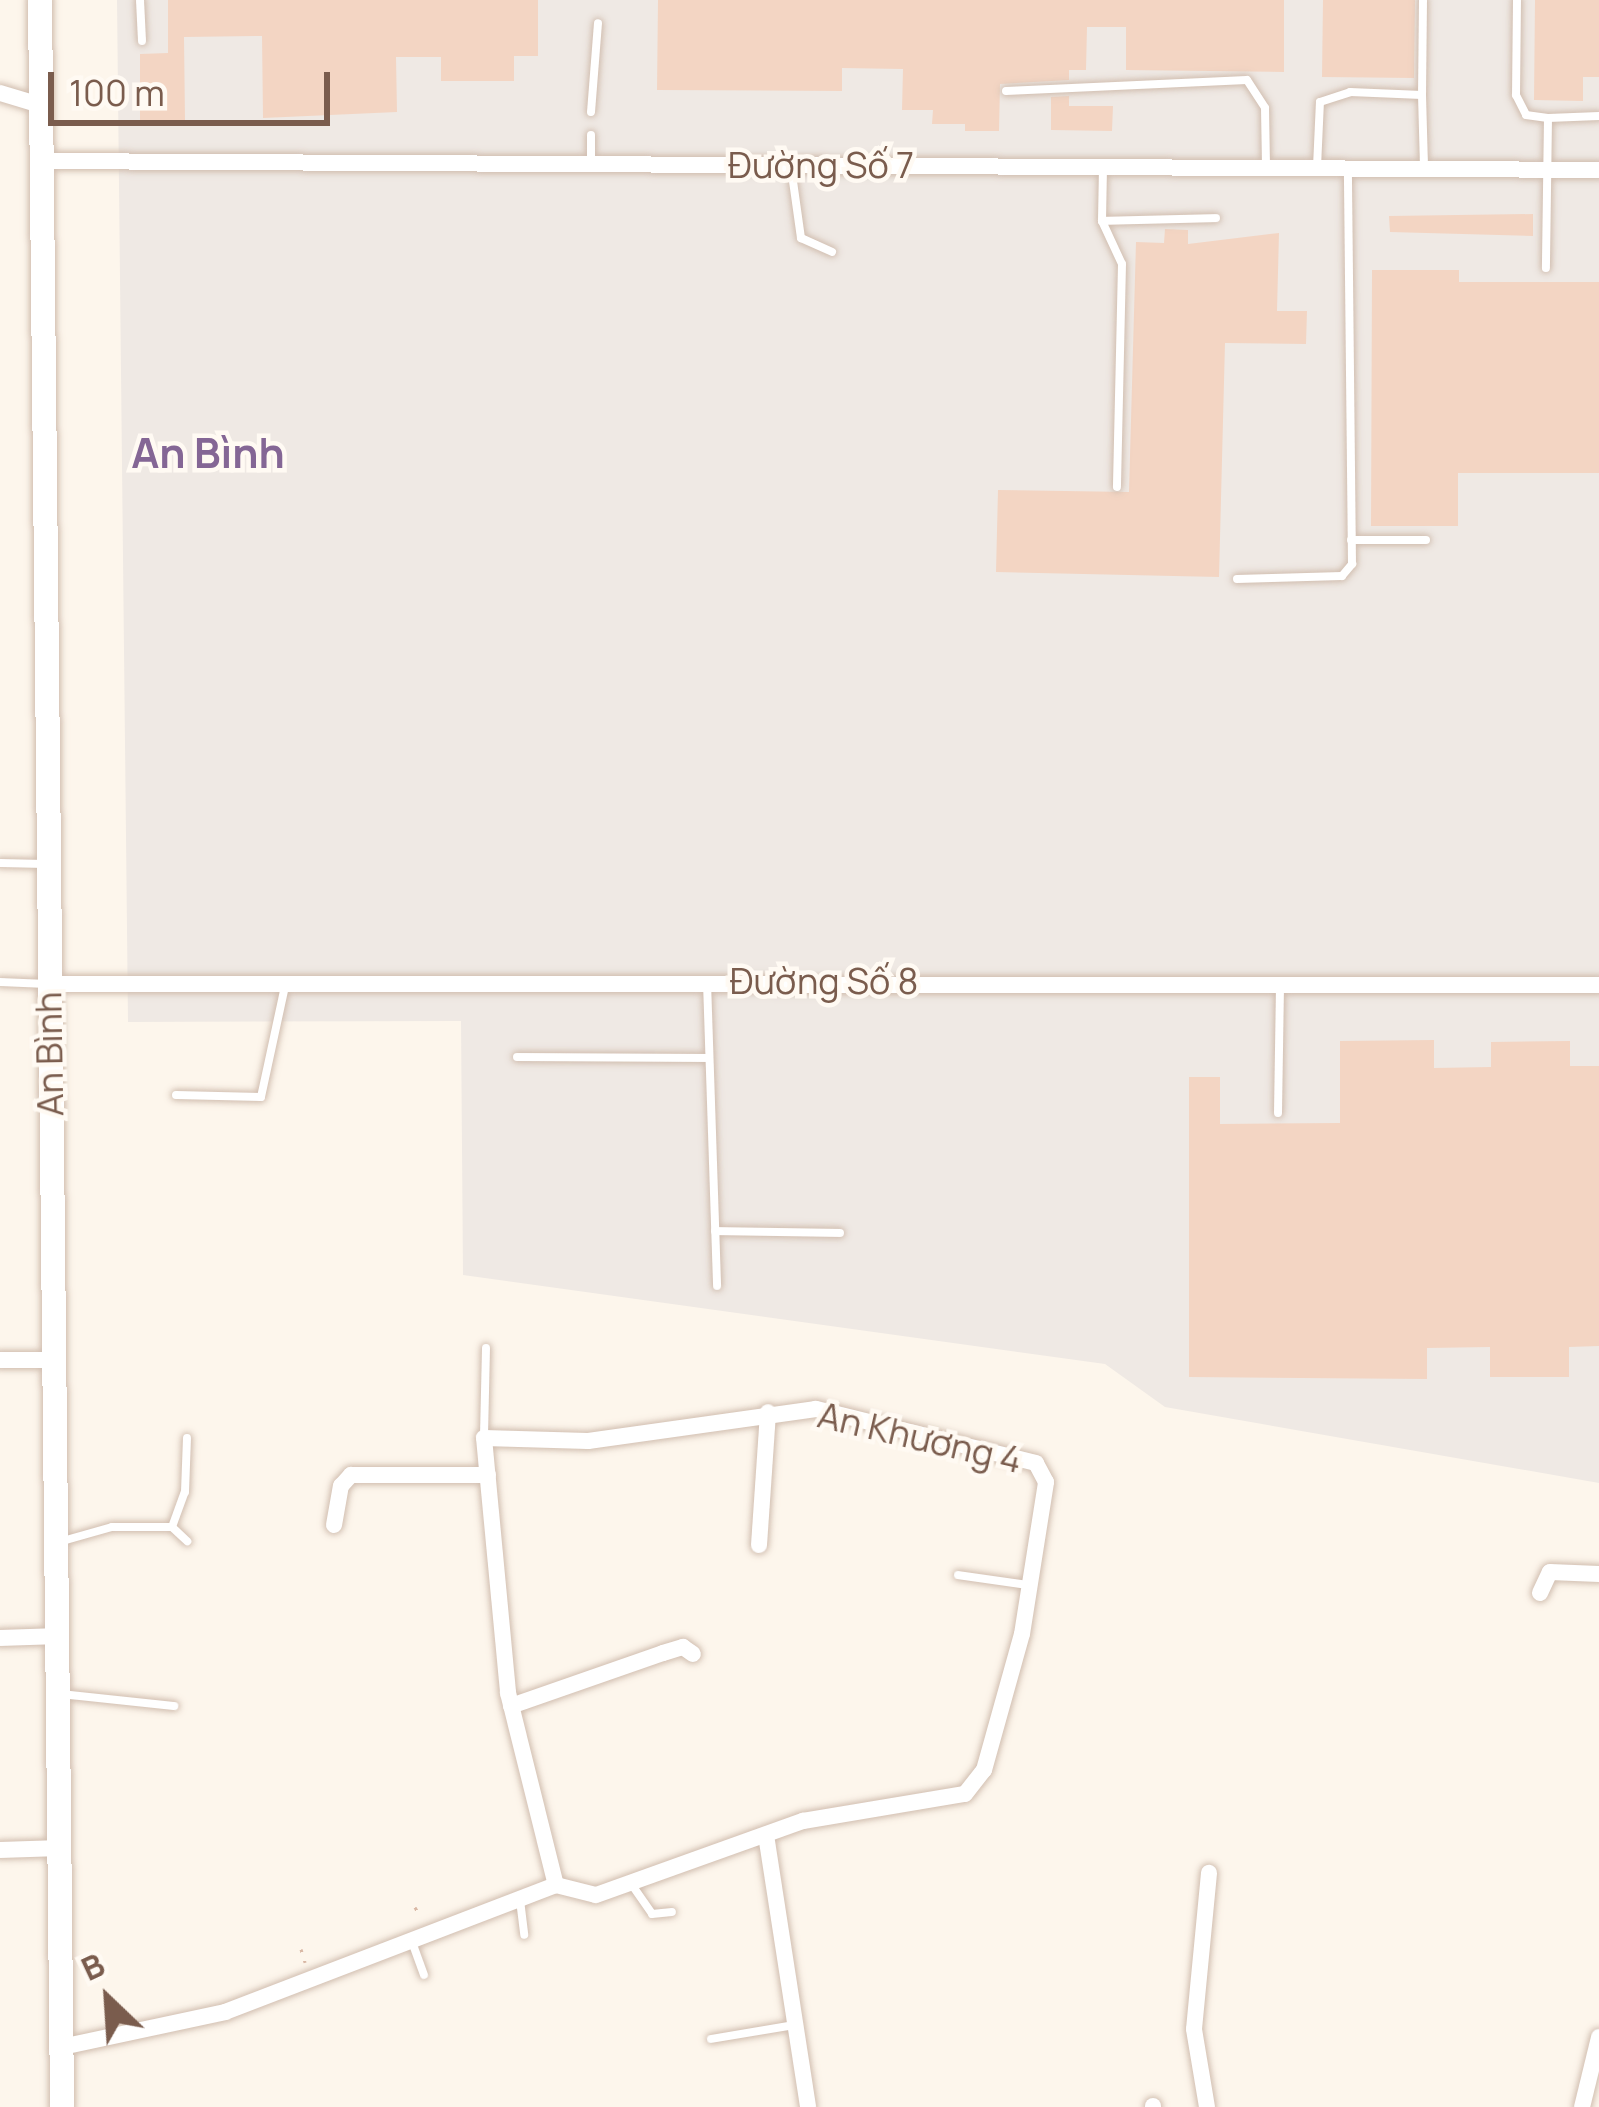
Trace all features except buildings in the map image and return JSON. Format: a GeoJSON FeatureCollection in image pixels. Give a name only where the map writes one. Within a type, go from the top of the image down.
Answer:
{"type":"FeatureCollection","features":[{"type":"Feature","properties":{"kind":"main road","name":"An Bình"},"geometry":{"type":"LineString","coordinates":[[40,0],[62,2107]]}},
{"type":"Feature","properties":{"kind":"street"},"geometry":{"type":"LineString","coordinates":[[0,93],[40,106]]}},
{"type":"Feature","properties":{"kind":"street","name":"Đường Số 7"},"geometry":{"type":"LineString","coordinates":[[42,161],[1599,170]]}},
{"type":"Feature","properties":{"kind":"street","name":"Đường Số 8"},"geometry":{"type":"LineString","coordinates":[[48,984],[286,979],[1599,985]]}},
{"type":"Feature","properties":{"kind":"street"},"geometry":{"type":"LineString","coordinates":[[0,1360],[51,1360]]}},
{"type":"Feature","properties":{"kind":"street","name":"An Khương 4"},"geometry":{"type":"LineString","coordinates":[[62,2047],[226,2012],[556,1885],[596,1895],[766,1835],[975,1787],[1022,1634],[1046,1483],[1036,1463],[816,1409],[768,1412],[588,1441],[484,1438]]}},
{"type":"Feature","properties":{"kind":"street"},"geometry":{"type":"LineString","coordinates":[[759,1545],[768,1412]]}},
{"type":"Feature","properties":{"kind":"street"},"geometry":{"type":"LineString","coordinates":[[484,1438],[511,1706],[556,1885]]}},
{"type":"Feature","properties":{"kind":"street"},"geometry":{"type":"LineString","coordinates":[[334,1525],[340,1486],[351,1475],[488,1475]]}},
{"type":"Feature","properties":{"kind":"street"},"geometry":{"type":"LineString","coordinates":[[1540,1593],[1550,1572],[1599,1574]]}},
{"type":"Feature","properties":{"kind":"street"},"geometry":{"type":"LineString","coordinates":[[0,1638],[59,1636]]}},
{"type":"Feature","properties":{"kind":"street"},"geometry":{"type":"LineString","coordinates":[[511,1706],[683,1647],[693,1654]]}},
{"type":"Feature","properties":{"kind":"street"},"geometry":{"type":"LineString","coordinates":[[766,1835],[808,2107]]}},
{"type":"Feature","properties":{"kind":"street"},"geometry":{"type":"LineString","coordinates":[[0,1850],[60,1848]]}},
{"type":"Feature","properties":{"kind":"street"},"geometry":{"type":"LineString","coordinates":[[1207,2107],[1194,2029],[1209,1873]]}},
{"type":"Feature","properties":{"kind":"street"},"geometry":{"type":"LineString","coordinates":[[1582,2107],[1599,2037]]}},
{"type":"Feature","properties":{"kind":"lane"},"geometry":{"type":"LineString","coordinates":[[140,0],[142,41]]}},
{"type":"Feature","properties":{"kind":"lane"},"geometry":{"type":"LineString","coordinates":[[1423,0],[1424,169]]}},
{"type":"Feature","properties":{"kind":"lane"},"geometry":{"type":"LineString","coordinates":[[1517,0],[1516,95],[1526,115],[1599,116]]}},
{"type":"Feature","properties":{"kind":"lane"},"geometry":{"type":"LineString","coordinates":[[591,112],[598,23]]}},
{"type":"Feature","properties":{"kind":"lane"},"geometry":{"type":"LineString","coordinates":[[1006,91],[1247,80],[1265,108],[1266,168]]}},
{"type":"Feature","properties":{"kind":"lane"},"geometry":{"type":"LineString","coordinates":[[1317,168],[1317,116],[1329,95],[1422,95]]}},
{"type":"Feature","properties":{"kind":"lane"},"geometry":{"type":"LineString","coordinates":[[1546,268],[1548,118]]}},
{"type":"Feature","properties":{"kind":"lane"},"geometry":{"type":"LineString","coordinates":[[591,135],[591,164]]}},
{"type":"Feature","properties":{"kind":"lane"},"geometry":{"type":"LineString","coordinates":[[791,165],[801,238],[832,252]]}},
{"type":"Feature","properties":{"kind":"lane"},"geometry":{"type":"LineString","coordinates":[[1103,167],[1102,221],[1122,263],[1118,487]]}},
{"type":"Feature","properties":{"kind":"lane"},"geometry":{"type":"LineString","coordinates":[[1237,579],[1342,576],[1352,564],[1348,168]]}},
{"type":"Feature","properties":{"kind":"lane"},"geometry":{"type":"LineString","coordinates":[[1102,221],[1216,218]]}},
{"type":"Feature","properties":{"kind":"lane"},"geometry":{"type":"LineString","coordinates":[[1351,540],[1426,540]]}},
{"type":"Feature","properties":{"kind":"lane"},"geometry":{"type":"LineString","coordinates":[[0,863],[46,865]]}},
{"type":"Feature","properties":{"kind":"lane"},"geometry":{"type":"LineString","coordinates":[[176,1095],[261,1097],[286,979]]}},
{"type":"Feature","properties":{"kind":"lane"},"geometry":{"type":"LineString","coordinates":[[707,981],[717,1286]]}},
{"type":"Feature","properties":{"kind":"lane"},"geometry":{"type":"LineString","coordinates":[[0,982],[48,984]]}},
{"type":"Feature","properties":{"kind":"lane"},"geometry":{"type":"LineString","coordinates":[[1278,1114],[1280,983]]}},
{"type":"Feature","properties":{"kind":"lane"},"geometry":{"type":"LineString","coordinates":[[518,1057],[710,1058]]}},
{"type":"Feature","properties":{"kind":"lane"},"geometry":{"type":"LineString","coordinates":[[715,1231],[840,1233]]}},
{"type":"Feature","properties":{"kind":"lane"},"geometry":{"type":"LineString","coordinates":[[484,1438],[486,1348]]}},
{"type":"Feature","properties":{"kind":"lane"},"geometry":{"type":"LineString","coordinates":[[172,1527],[185,1492],[187,1438]]}},
{"type":"Feature","properties":{"kind":"lane"},"geometry":{"type":"LineString","coordinates":[[58,1542],[112,1527],[172,1527],[187,1541]]}},
{"type":"Feature","properties":{"kind":"lane"},"geometry":{"type":"LineString","coordinates":[[958,1575],[1028,1586]]}},
{"type":"Feature","properties":{"kind":"lane"},"geometry":{"type":"LineString","coordinates":[[59,1694],[174,1706]]}},
{"type":"Feature","properties":{"kind":"lane"},"geometry":{"type":"LineString","coordinates":[[631,1884],[643,1908],[672,1912]]}},
{"type":"Feature","properties":{"kind":"lane"},"geometry":{"type":"LineString","coordinates":[[520,1898],[524,1935]]}},
{"type":"Feature","properties":{"kind":"lane"},"geometry":{"type":"LineString","coordinates":[[412,1941],[424,1975]]}},
{"type":"Feature","properties":{"kind":"lane"},"geometry":{"type":"LineString","coordinates":[[711,2039],[796,2024]]}},
{"type":"Feature","properties":{"kind":"shaded area"},"geometry":{"type":"Polygon","coordinates":[[[117,0],[1599,0],[1599,1483],[1165,1407],[1105,1364],[463,1275],[461,1021],[128,1022],[117,0]]]}},
{"type":"Feature","properties":{"kind":"district","name":"An Bình"},"geometry":{"type":"Point","coordinates":[208,452]}}]}
